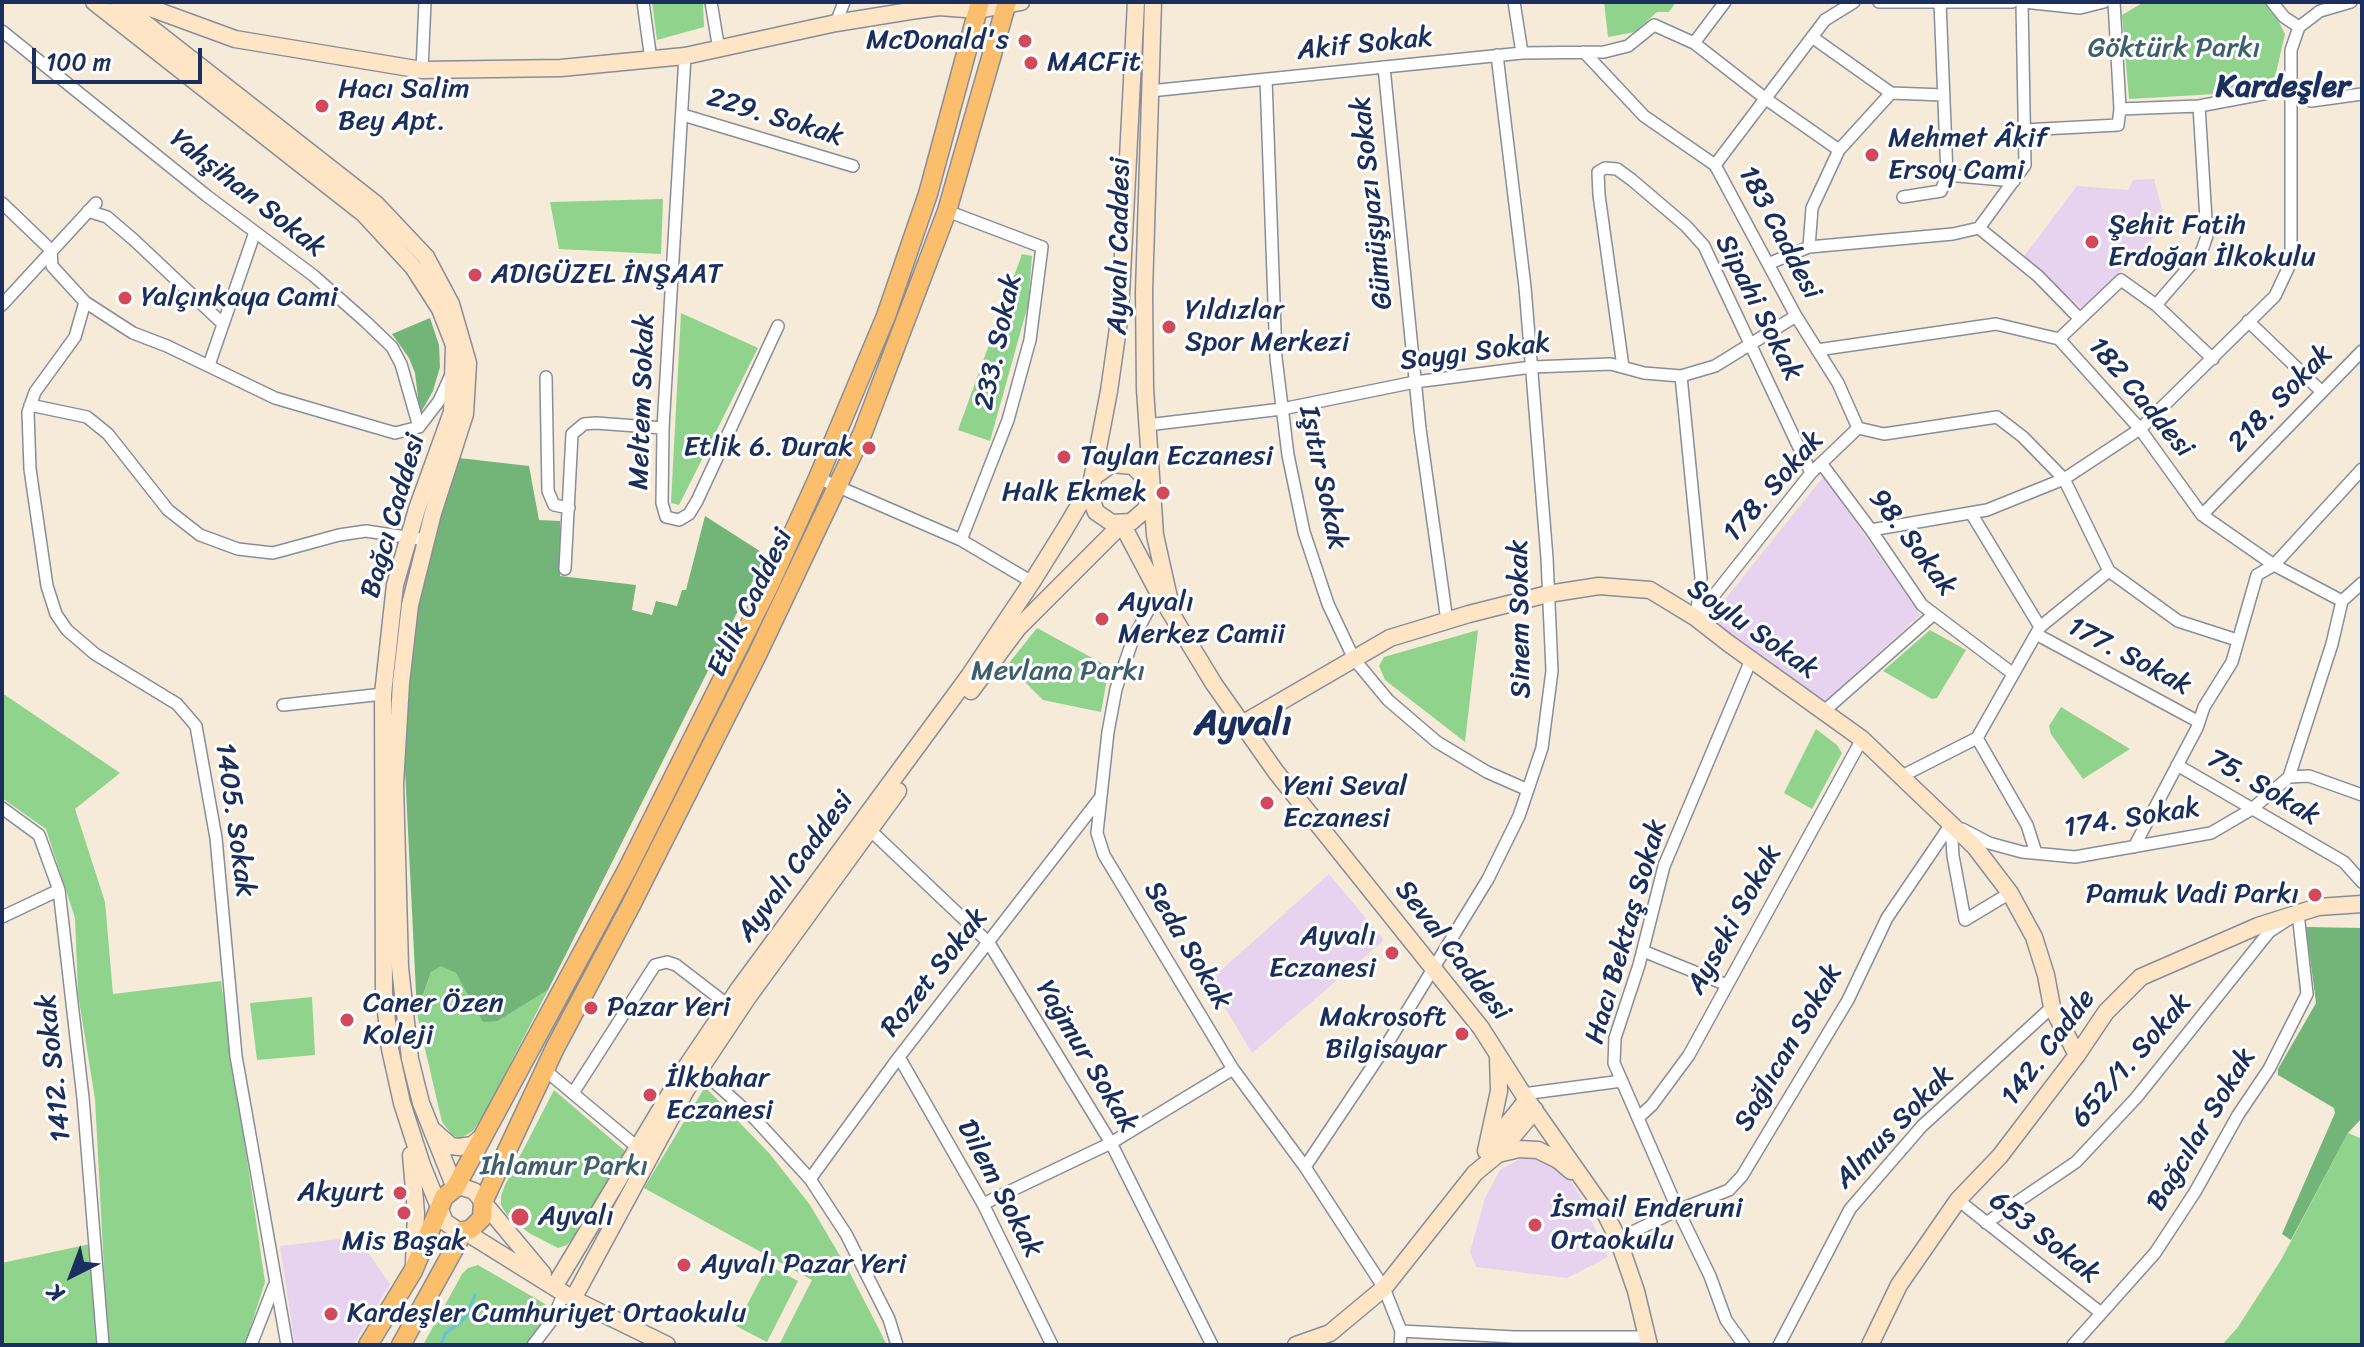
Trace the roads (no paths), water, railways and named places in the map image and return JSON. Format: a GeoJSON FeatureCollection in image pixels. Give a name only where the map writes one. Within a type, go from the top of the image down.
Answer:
{"type":"FeatureCollection","features":[{"type":"Feature","properties":{"kind":"main road","name":"Bağcı Caddesi"},"geometry":{"type":"LineString","coordinates":[[95,2],[364,214],[413,267],[440,309],[454,345],[452,412],[395,585],[383,694],[384,993],[390,1049],[408,1121],[441,1216],[450,1227],[464,1231],[564,1293],[667,1345]]}},
{"type":"Feature","properties":{"kind":"main road","name":"Bağcı Caddesi"},"geometry":{"type":"LineString","coordinates":[[118,2],[376,204],[426,257],[451,304],[468,363],[465,414],[426,540],[410,605],[401,683],[395,784],[400,967],[410,1059],[428,1123],[455,1188]]}},
{"type":"Feature","properties":{"kind":"main road"},"geometry":{"type":"LineString","coordinates":[[134,2],[235,39],[422,70],[561,68],[651,60],[719,50],[836,23],[945,4],[979,6],[1011,3]]}},
{"type":"Feature","properties":{"kind":"main road","name":"Ayvalı Caddesi"},"geometry":{"type":"LineString","coordinates":[[1091,485],[1120,314],[1136,2]]}},
{"type":"Feature","properties":{"kind":"main road","name":"Ayvalı Caddesi"},"geometry":{"type":"LineString","coordinates":[[564,1293],[639,1175],[700,1069],[746,1000],[1018,628],[1122,524],[1140,517],[1150,501],[1144,292],[1153,2]]}},
{"type":"Feature","properties":{"kind":"main road","name":"Etlik Caddesi"},"geometry":{"type":"LineString","coordinates":[[483,1202],[545,1070],[757,655],[863,432],[947,211],[1011,3]]}},
{"type":"Feature","properties":{"kind":"main road","name":"Etlik Caddesi"},"geometry":{"type":"LineString","coordinates":[[455,1188],[627,870],[769,586],[818,478],[886,316],[923,208],[979,6]]}},
{"type":"Feature","properties":{"kind":"main road","name":"Ayvalı Caddesi"},"geometry":{"type":"LineString","coordinates":[[564,1293],[637,1147],[686,1067],[969,676],[1103,468],[1123,463],[1142,472],[1150,491]]}},
{"type":"Feature","properties":{"kind":"main road"},"geometry":{"type":"LineString","coordinates":[[1091,485],[1092,504],[1096,512],[1112,523],[1122,524]]}},
{"type":"Feature","properties":{"kind":"main road","name":"Seval Caddesi"},"geometry":{"type":"LineString","coordinates":[[1150,491],[1155,535],[1172,611]]}},
{"type":"Feature","properties":{"kind":"main road","name":"Seval Caddesi"},"geometry":{"type":"LineString","coordinates":[[1122,524],[1158,592],[1242,724],[1276,772],[1481,1028],[1601,1205],[1618,1239],[1636,1291],[1648,1341]]}},
{"type":"Feature","properties":{"kind":"main road","name":"Soylu Sokak"},"geometry":{"type":"LineString","coordinates":[[1242,724],[1390,638],[1548,594],[1599,586],[1650,590],[1696,618],[1862,739],[1975,847],[2010,893],[2034,937],[2052,1007],[2077,1055]]}},
{"type":"Feature","properties":{"kind":"main road","name":"142. Cadde"},"geometry":{"type":"LineString","coordinates":[[1870,1345],[1899,1285],[1958,1200],[2000,1156],[2106,1012],[2141,977],[2258,926],[2318,907],[2362,904]]}},
{"type":"Feature","properties":{"kind":"main road"},"geometry":{"type":"LineString","coordinates":[[1492,1152],[1499,1091],[1498,1055]]}},
{"type":"Feature","properties":{"kind":"main road"},"geometry":{"type":"LineString","coordinates":[[1296,1345],[1330,1333],[1384,1288],[1492,1152],[1528,1101]]}},
{"type":"Feature","properties":{"kind":"main road"},"geometry":{"type":"LineString","coordinates":[[408,1121],[416,1213],[413,1271]]}},
{"type":"Feature","properties":{"kind":"main road"},"geometry":{"type":"LineString","coordinates":[[428,1123],[451,1146],[465,1147],[483,1136]]}},
{"type":"Feature","properties":{"kind":"main road"},"geometry":{"type":"LineString","coordinates":[[1492,1152],[1538,1150],[1558,1160],[1587,1185]]}},
{"type":"Feature","properties":{"kind":"main road"},"geometry":{"type":"LineString","coordinates":[[368,1345],[413,1271],[444,1197],[455,1188],[468,1188],[483,1202],[564,1293]]}},
{"type":"Feature","properties":{"kind":"main road"},"geometry":{"type":"LineString","coordinates":[[401,1345],[464,1231],[471,1229],[482,1218],[483,1202]]}},
{"type":"Feature","properties":{"kind":"street"},"geometry":{"type":"LineString","coordinates":[[422,70],[425,2]]}},
{"type":"Feature","properties":{"kind":"street"},"geometry":{"type":"LineString","coordinates":[[643,2],[651,60]]}},
{"type":"Feature","properties":{"kind":"street"},"geometry":{"type":"LineString","coordinates":[[711,2],[719,50]]}},
{"type":"Feature","properties":{"kind":"street"},"geometry":{"type":"LineString","coordinates":[[836,23],[844,2]]}},
{"type":"Feature","properties":{"kind":"street"},"geometry":{"type":"LineString","coordinates":[[1514,2],[1522,53]]}},
{"type":"Feature","properties":{"kind":"street"},"geometry":{"type":"LineString","coordinates":[[1725,2],[1694,43],[1839,150]]}},
{"type":"Feature","properties":{"kind":"street","name":"183 Caddesi"},"geometry":{"type":"LineString","coordinates":[[1854,2],[1825,20],[1715,165],[1796,316],[1838,383],[1858,428]]}},
{"type":"Feature","properties":{"kind":"street"},"geometry":{"type":"LineString","coordinates":[[1879,2],[2012,2]]}},
{"type":"Feature","properties":{"kind":"street"},"geometry":{"type":"LineString","coordinates":[[1770,263],[1809,247],[1953,234],[1979,228],[2025,165],[2023,2],[2080,8],[2104,2]]}},
{"type":"Feature","properties":{"kind":"street"},"geometry":{"type":"LineString","coordinates":[[2023,130],[2118,125],[2120,109],[2114,2]]}},
{"type":"Feature","properties":{"kind":"street"},"geometry":{"type":"LineString","coordinates":[[2272,2],[2284,17],[2299,27]]}},
{"type":"Feature","properties":{"kind":"street"},"geometry":{"type":"LineString","coordinates":[[1871,530],[1987,510],[2064,479],[2140,429],[2275,296],[2291,262],[2291,50],[2299,27],[2320,11],[2351,2]]}},
{"type":"Feature","properties":{"kind":"street"},"geometry":{"type":"LineString","coordinates":[[1903,197],[1941,191],[1947,175],[1940,3]]}},
{"type":"Feature","properties":{"kind":"street","name":"Akif Sokak"},"geometry":{"type":"LineString","coordinates":[[1150,91],[1497,55],[1604,52],[1628,46],[1654,25],[1694,43]]}},
{"type":"Feature","properties":{"kind":"street","name":"Yahşihan Sokak"},"geometry":{"type":"LineString","coordinates":[[2,31],[207,196],[314,276],[392,347],[408,384],[419,427]]}},
{"type":"Feature","properties":{"kind":"street"},"geometry":{"type":"LineString","coordinates":[[1812,37],[1891,93],[1944,95]]}},
{"type":"Feature","properties":{"kind":"street"},"geometry":{"type":"LineString","coordinates":[[1584,52],[1644,116],[1715,165]]}},
{"type":"Feature","properties":{"kind":"street","name":"Sinem Sokak"},"geometry":{"type":"LineString","coordinates":[[1305,1167],[1384,1049],[1488,879],[1519,816],[1542,748],[1552,671],[1548,594],[1525,287],[1497,55]]}},
{"type":"Feature","properties":{"kind":"street","name":"Meltem Sokak"},"geometry":{"type":"LineString","coordinates":[[685,56],[663,428],[662,503],[666,517],[679,520],[689,514],[697,501],[778,326]]}},
{"type":"Feature","properties":{"kind":"street","name":"Gümüşyazı Sokak"},"geometry":{"type":"LineString","coordinates":[[1384,67],[1415,382],[1447,621]]}},
{"type":"Feature","properties":{"kind":"street","name":"Işıtır Sokak"},"geometry":{"type":"LineString","coordinates":[[1266,79],[1276,358],[1282,409],[1304,532],[1328,604],[1354,659],[1388,700],[1437,742],[1487,772],[1528,790]]}},
{"type":"Feature","properties":{"kind":"street"},"geometry":{"type":"LineString","coordinates":[[2120,109],[2199,106],[2290,89],[2311,101],[2362,94]]}},
{"type":"Feature","properties":{"kind":"street"},"geometry":{"type":"LineString","coordinates":[[1809,247],[1812,208],[1839,150],[1891,93]]}},
{"type":"Feature","properties":{"kind":"street"},"geometry":{"type":"LineString","coordinates":[[2156,305],[2201,253],[2207,236],[2199,106]]}},
{"type":"Feature","properties":{"kind":"street","name":"229. Sokak"},"geometry":{"type":"LineString","coordinates":[[683,115],[853,166]]}},
{"type":"Feature","properties":{"kind":"street","name":"Sipahi Sokak"},"geometry":{"type":"LineString","coordinates":[[1623,367],[1599,195],[1598,172],[1605,168],[1617,169],[1632,180],[1686,226],[1704,246],[1811,473]]}},
{"type":"Feature","properties":{"kind":"street"},"geometry":{"type":"LineString","coordinates":[[1947,175],[2014,181]]}},
{"type":"Feature","properties":{"kind":"street"},"geometry":{"type":"LineString","coordinates":[[2,203],[51,250],[52,266],[85,302],[133,333],[209,365],[275,398],[395,433],[419,427],[439,401],[454,368]]}},
{"type":"Feature","properties":{"kind":"street"},"geometry":{"type":"LineString","coordinates":[[2,305],[92,207],[134,240],[223,324]]}},
{"type":"Feature","properties":{"kind":"street","name":"233. Sokak"},"geometry":{"type":"LineString","coordinates":[[947,211],[1042,247],[1030,340],[1008,420],[961,540]]}},
{"type":"Feature","properties":{"kind":"street"},"geometry":{"type":"LineString","coordinates":[[1979,228],[2038,276],[2080,319]]}},
{"type":"Feature","properties":{"kind":"street"},"geometry":{"type":"LineString","coordinates":[[209,365],[255,232]]}},
{"type":"Feature","properties":{"kind":"street"},"geometry":{"type":"LineString","coordinates":[[2059,339],[2121,280],[2156,305],[2213,359]]}},
{"type":"Feature","properties":{"kind":"street"},"geometry":{"type":"LineString","coordinates":[[85,302],[75,337],[35,392],[30,405],[87,417],[108,434],[168,510],[200,535],[238,549],[273,553],[366,531],[426,540]]}},
{"type":"Feature","properties":{"kind":"street","name":"Saygı Sokak"},"geometry":{"type":"LineString","coordinates":[[1147,425],[1282,409],[1415,382],[1532,367],[1611,364],[1644,373],[1681,376],[1715,366],[1796,316]]}},
{"type":"Feature","properties":{"kind":"street"},"geometry":{"type":"LineString","coordinates":[[2248,321],[2321,391]]}},
{"type":"Feature","properties":{"kind":"street","name":"182 Caddesi"},"geometry":{"type":"LineString","coordinates":[[1817,350],[1996,324],[2059,339],[2140,429],[2202,515],[2274,565],[2342,601]]}},
{"type":"Feature","properties":{"kind":"street","name":"218. Sokak"},"geometry":{"type":"LineString","coordinates":[[2202,515],[2362,351]]}},
{"type":"Feature","properties":{"kind":"street"},"geometry":{"type":"LineString","coordinates":[[1681,376],[1701,578],[1696,618]]}},
{"type":"Feature","properties":{"kind":"street"},"geometry":{"type":"LineString","coordinates":[[546,377],[548,491],[554,505],[569,508]]}},
{"type":"Feature","properties":{"kind":"street","name":"1405. Sokak"},"geometry":{"type":"LineString","coordinates":[[30,405],[30,469],[47,586],[56,614],[67,630],[95,654],[177,704],[196,726],[216,838],[236,1056],[287,1345]]}},
{"type":"Feature","properties":{"kind":"street","name":"178. Sokak"},"geometry":{"type":"LineString","coordinates":[[1696,618],[1811,473],[1858,428],[1884,434],[1997,417],[2023,437],[2064,479],[2109,571],[2178,621],[2237,640]]}},
{"type":"Feature","properties":{"kind":"street"},"geometry":{"type":"LineString","coordinates":[[565,569],[572,434],[584,424],[596,423],[663,428]]}},
{"type":"Feature","properties":{"kind":"street","name":"98. Sokak"},"geometry":{"type":"LineString","coordinates":[[1821,463],[1922,605],[2012,673]]}},
{"type":"Feature","properties":{"kind":"street"},"geometry":{"type":"LineString","coordinates":[[2134,847],[2204,707],[2232,662],[2257,575],[2274,565],[2362,469]]}},
{"type":"Feature","properties":{"kind":"street"},"geometry":{"type":"LineString","coordinates":[[818,478],[961,540],[1032,582]]}},
{"type":"Feature","properties":{"kind":"street","name":"177. Sokak"},"geometry":{"type":"LineString","coordinates":[[1971,513],[2038,631],[2199,722]]}},
{"type":"Feature","properties":{"kind":"street"},"geometry":{"type":"LineString","coordinates":[[1902,776],[1977,738],[2038,631],[2109,571]]}},
{"type":"Feature","properties":{"kind":"street"},"geometry":{"type":"LineString","coordinates":[[2362,583],[2342,601],[2332,644],[2289,777],[2309,776],[2362,795]]}},
{"type":"Feature","properties":{"kind":"street","name":"Seda Sokak"},"geometry":{"type":"LineString","coordinates":[[1158,592],[1133,639],[1116,689],[1097,833],[1104,855],[1233,1069],[1305,1167],[1384,1288],[1401,1331]]}},
{"type":"Feature","properties":{"kind":"street"},"geometry":{"type":"LineString","coordinates":[[1823,712],[1934,614]]}},
{"type":"Feature","properties":{"kind":"street","name":"Hacı Bektaş Sokak"},"geometry":{"type":"LineString","coordinates":[[1744,1345],[1726,1320],[1710,1276],[1614,1063],[1615,1038],[1643,951],[1664,866],[1751,660]]}},
{"type":"Feature","properties":{"kind":"street"},"geometry":{"type":"LineString","coordinates":[[283,705],[383,694]]}},
{"type":"Feature","properties":{"kind":"street"},"geometry":{"type":"LineString","coordinates":[[1977,738],[2027,825],[2036,853]]}},
{"type":"Feature","properties":{"kind":"street","name":"Ayseki Sokak"},"geometry":{"type":"LineString","coordinates":[[1639,1117],[1652,1105],[1689,1055],[1862,739]]}},
{"type":"Feature","properties":{"kind":"street","name":"75. Sokak"},"geometry":{"type":"LineString","coordinates":[[2177,765],[2344,862],[2362,882]]}},
{"type":"Feature","properties":{"kind":"street","name":"174. Sokak"},"geometry":{"type":"LineString","coordinates":[[1951,824],[1989,843],[2075,857],[2211,833],[2252,809],[2289,777]]}},
{"type":"Feature","properties":{"kind":"street","name":"Rozet Sokak"},"geometry":{"type":"LineString","coordinates":[[810,1179],[899,1057],[1100,798]]}},
{"type":"Feature","properties":{"kind":"street","name":"1412. Sokak"},"geometry":{"type":"LineString","coordinates":[[2,808],[39,835],[59,890],[83,1098],[103,1345]]}},
{"type":"Feature","properties":{"kind":"street"},"geometry":{"type":"LineString","coordinates":[[1951,824],[1953,856],[1965,920],[2010,893]]}},
{"type":"Feature","properties":{"kind":"street","name":"Sağlıcan Sokak"},"geometry":{"type":"LineString","coordinates":[[1618,1239],[1729,1190],[1742,1176],[1848,1000],[1887,918],[1951,824]]}},
{"type":"Feature","properties":{"kind":"street","name":"Yağmur Sokak"},"geometry":{"type":"LineString","coordinates":[[870,830],[989,943],[1111,1143],[1212,1345]]}},
{"type":"Feature","properties":{"kind":"street"},"geometry":{"type":"LineString","coordinates":[[2,917],[59,890]]}},
{"type":"Feature","properties":{"kind":"street","name":"652/1. Sokak"},"geometry":{"type":"LineString","coordinates":[[1986,1223],[2076,1162],[2145,1087],[2269,932],[2298,913]]}},
{"type":"Feature","properties":{"kind":"street","name":"Bağcılar Sokak"},"geometry":{"type":"LineString","coordinates":[[2073,1345],[2155,1253],[2269,1069],[2307,994],[2298,913]]}},
{"type":"Feature","properties":{"kind":"street"},"geometry":{"type":"LineString","coordinates":[[1643,951],[1727,985]]}},
{"type":"Feature","properties":{"kind":"street"},"geometry":{"type":"LineString","coordinates":[[573,1093],[655,965],[667,962],[676,965],[728,1005]]}},
{"type":"Feature","properties":{"kind":"street","name":"Almus Sokak"},"geometry":{"type":"LineString","coordinates":[[1779,1345],[1850,1209],[1922,1126],[2052,1007]]}},
{"type":"Feature","properties":{"kind":"street","name":"Dilem Sokak"},"geometry":{"type":"LineString","coordinates":[[899,1057],[983,1204],[1052,1345]]}},
{"type":"Feature","properties":{"kind":"street"},"geometry":{"type":"LineString","coordinates":[[700,1069],[755,1119],[810,1179],[846,1234],[889,1319],[897,1345]]}},
{"type":"Feature","properties":{"kind":"street"},"geometry":{"type":"LineString","coordinates":[[983,1204],[1111,1143],[1233,1069]]}},
{"type":"Feature","properties":{"kind":"street"},"geometry":{"type":"LineString","coordinates":[[545,1070],[637,1147]]}},
{"type":"Feature","properties":{"kind":"street"},"geometry":{"type":"LineString","coordinates":[[1528,1101],[1622,1081]]}},
{"type":"Feature","properties":{"kind":"street","name":"653 Sokak"},"geometry":{"type":"LineString","coordinates":[[1958,1200],[2101,1313]]}},
{"type":"Feature","properties":{"kind":"street"},"geometry":{"type":"LineString","coordinates":[[251,1345],[275,1285]]}},
{"type":"Feature","properties":{"kind":"street"},"geometry":{"type":"LineString","coordinates":[[533,1345],[552,1320],[564,1293]]}},
{"type":"Feature","properties":{"kind":"street"},"geometry":{"type":"LineString","coordinates":[[1400,1345],[1401,1331],[1524,1341],[1648,1341]]}},
{"type":"Feature","properties":{"kind":"waterway"},"geometry":{"type":"LineString","coordinates":[[441,1345],[445,1334],[466,1317],[475,1295]]}},
{"type":"Feature","properties":{"kind":"place","name":"McDonald's"},"geometry":{"type":"Point","coordinates":[1025,41]}},
{"type":"Feature","properties":{"kind":"place","name":"MACFit"},"geometry":{"type":"Point","coordinates":[1031,63]}},
{"type":"Feature","properties":{"kind":"place","name":"Hacı Salim Bey Apt."},"geometry":{"type":"Point","coordinates":[322,106]}},
{"type":"Feature","properties":{"kind":"place","name":"Mehmet Âkif Ersoy Cami"},"geometry":{"type":"Point","coordinates":[1872,155]}},
{"type":"Feature","properties":{"kind":"place","name":"Şehit Fatih Erdoğan İlkokulu"},"geometry":{"type":"Point","coordinates":[2092,242]}},
{"type":"Feature","properties":{"kind":"place","name":"ADIGÜZEL İNŞAAT"},"geometry":{"type":"Point","coordinates":[475,275]}},
{"type":"Feature","properties":{"kind":"place","name":"Yalçınkaya Cami"},"geometry":{"type":"Point","coordinates":[125,298]}},
{"type":"Feature","properties":{"kind":"place","name":"Yıldızlar Spor Merkezi"},"geometry":{"type":"Point","coordinates":[1169,327]}},
{"type":"Feature","properties":{"kind":"place","name":"Etlik 6. Durak"},"geometry":{"type":"Point","coordinates":[869,448]}},
{"type":"Feature","properties":{"kind":"place","name":"Taylan Eczanesi"},"geometry":{"type":"Point","coordinates":[1064,457]}},
{"type":"Feature","properties":{"kind":"place","name":"Halk Ekmek"},"geometry":{"type":"Point","coordinates":[1163,493]}},
{"type":"Feature","properties":{"kind":"place","name":"Ayvalı Merkez Camii"},"geometry":{"type":"Point","coordinates":[1102,619]}},
{"type":"Feature","properties":{"kind":"place","name":"Yeni Seval Eczanesi"},"geometry":{"type":"Point","coordinates":[1267,803]}},
{"type":"Feature","properties":{"kind":"place","name":"Pamuk Vadi Parkı"},"geometry":{"type":"Point","coordinates":[2315,895]}},
{"type":"Feature","properties":{"kind":"place","name":"Ayvalı Eczanesi"},"geometry":{"type":"Point","coordinates":[1392,953]}},
{"type":"Feature","properties":{"kind":"place","name":"Pazar Yeri"},"geometry":{"type":"Point","coordinates":[591,1008]}},
{"type":"Feature","properties":{"kind":"place","name":"Caner Özen Koleji"},"geometry":{"type":"Point","coordinates":[347,1020]}},
{"type":"Feature","properties":{"kind":"place","name":"Makrosoft Bilgisayar"},"geometry":{"type":"Point","coordinates":[1462,1034]}},
{"type":"Feature","properties":{"kind":"place","name":"İlkbahar Eczanesi"},"geometry":{"type":"Point","coordinates":[650,1095]}},
{"type":"Feature","properties":{"kind":"place","name":"Akyurt"},"geometry":{"type":"Point","coordinates":[400,1193]}},
{"type":"Feature","properties":{"kind":"place","name":"Mis Başak"},"geometry":{"type":"Point","coordinates":[404,1213]}},
{"type":"Feature","properties":{"kind":"place","name":"Ayvalı"},"geometry":{"type":"Point","coordinates":[520,1217]}},
{"type":"Feature","properties":{"kind":"place","name":"İsmail Enderuni Ortaokulu"},"geometry":{"type":"Point","coordinates":[1535,1225]}},
{"type":"Feature","properties":{"kind":"place","name":"Ayvalı Pazar Yeri"},"geometry":{"type":"Point","coordinates":[684,1265]}},
{"type":"Feature","properties":{"kind":"place","name":"Kardeşler Cumhuriyet Ortaokulu"},"geometry":{"type":"Point","coordinates":[331,1314]}},
{"type":"Feature","properties":{"kind":"district","name":"Kardeşler"},"geometry":{"type":"Point","coordinates":[2283,88]}},
{"type":"Feature","properties":{"kind":"district","name":"Ayvalı"},"geometry":{"type":"Point","coordinates":[1243,725]}},
{"type":"Feature","properties":{"kind":"park label","name":"Göktürk Parkı"},"geometry":{"type":"Point","coordinates":[2174,49]}},
{"type":"Feature","properties":{"kind":"park label","name":"Mevlana Parkı"},"geometry":{"type":"Point","coordinates":[1058,672]}},
{"type":"Feature","properties":{"kind":"park label","name":"Ihlamur Parkı"},"geometry":{"type":"Point","coordinates":[564,1167]}}]}
